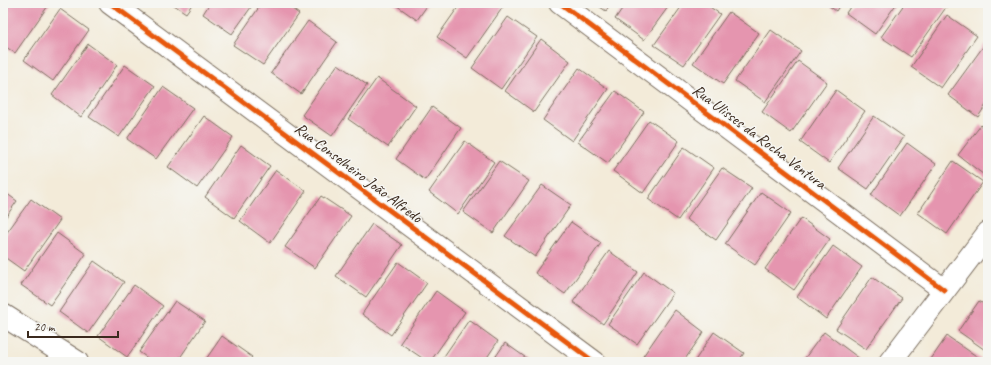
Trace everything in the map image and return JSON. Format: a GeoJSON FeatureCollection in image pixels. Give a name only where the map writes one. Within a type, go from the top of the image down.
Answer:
{"type":"FeatureCollection","features":[{"type":"Feature","properties":{"kind":"street","name":"Rua Conselheiro João Alfredo"},"geometry":{"type":"LineString","coordinates":[[110,3],[594,362]]}},
{"type":"Feature","properties":{"kind":"street","name":"Rua Ulisses da Rocha Ventura"},"geometry":{"type":"LineString","coordinates":[[560,3],[944,290]]}},
{"type":"Feature","properties":{"kind":"street"},"geometry":{"type":"LineString","coordinates":[[890,362],[988,233]]}},
{"type":"Feature","properties":{"kind":"street"},"geometry":{"type":"LineString","coordinates":[[3,315],[77,362]]}},
{"type":"Feature","properties":{"kind":"building"},"geometry":{"type":"Polygon","coordinates":[[[6,3],[50,3],[15,53],[3,45],[3,7],[6,3]]]}},
{"type":"Feature","properties":{"kind":"building"},"geometry":{"type":"Polygon","coordinates":[[[171,3],[193,3],[186,13],[171,3]]]}},
{"type":"Feature","properties":{"kind":"building"},"geometry":{"type":"Polygon","coordinates":[[[210,3],[254,3],[232,34],[203,14],[210,3]]]}},
{"type":"Feature","properties":{"kind":"building"},"geometry":{"type":"Polygon","coordinates":[[[262,3],[284,3],[299,14],[263,65],[233,45],[262,3]]]}},
{"type":"Feature","properties":{"kind":"building"},"geometry":{"type":"Polygon","coordinates":[[[393,3],[429,3],[417,20],[393,3]]]}},
{"type":"Feature","properties":{"kind":"building"},"geometry":{"type":"Polygon","coordinates":[[[461,3],[497,3],[503,7],[467,58],[437,37],[461,3]]]}},
{"type":"Feature","properties":{"kind":"building"},"geometry":{"type":"Polygon","coordinates":[[[594,3],[611,3],[606,11],[594,3]]]}},
{"type":"Feature","properties":{"kind":"building"},"geometry":{"type":"Polygon","coordinates":[[[626,3],[671,3],[644,40],[615,19],[626,3]]]}},
{"type":"Feature","properties":{"kind":"building"},"geometry":{"type":"Polygon","coordinates":[[[684,3],[704,3],[720,14],[684,65],[654,45],[684,3]]]}},
{"type":"Feature","properties":{"kind":"building"},"geometry":{"type":"Polygon","coordinates":[[[825,3],[841,3],[836,11],[825,3]]]}},
{"type":"Feature","properties":{"kind":"building"},"geometry":{"type":"Polygon","coordinates":[[[853,3],[897,3],[875,34],[846,13],[853,3]]]}},
{"type":"Feature","properties":{"kind":"building"},"geometry":{"type":"Polygon","coordinates":[[[905,3],[943,3],[947,6],[911,57],[881,37],[905,3]]]}},
{"type":"Feature","properties":{"kind":"building"},"geometry":{"type":"Polygon","coordinates":[[[60,9],[89,30],[53,81],[24,60],[60,9]]]}},
{"type":"Feature","properties":{"kind":"building"},"geometry":{"type":"Polygon","coordinates":[[[729,12],[759,33],[723,84],[693,63],[729,12]]]}},
{"type":"Feature","properties":{"kind":"building"},"geometry":{"type":"Polygon","coordinates":[[[947,15],[977,36],[941,88],[911,67],[947,15]]]}},
{"type":"Feature","properties":{"kind":"building"},"geometry":{"type":"Polygon","coordinates":[[[508,17],[537,37],[501,89],[472,68],[508,17]]]}},
{"type":"Feature","properties":{"kind":"building"},"geometry":{"type":"Polygon","coordinates":[[[308,21],[337,42],[301,94],[271,73],[308,21]]]}},
{"type":"Feature","properties":{"kind":"building"},"geometry":{"type":"Polygon","coordinates":[[[771,30],[801,51],[765,102],[735,81],[771,30]]]}},
{"type":"Feature","properties":{"kind":"building"},"geometry":{"type":"Polygon","coordinates":[[[541,39],[570,61],[534,112],[505,91],[541,39]]]}},
{"type":"Feature","properties":{"kind":"building"},"geometry":{"type":"Polygon","coordinates":[[[88,44],[117,65],[81,117],[52,95],[88,44]]]}},
{"type":"Feature","properties":{"kind":"building"},"geometry":{"type":"Polygon","coordinates":[[[985,44],[988,46],[988,102],[978,117],[948,95],[985,44]]]}},
{"type":"Feature","properties":{"kind":"building"},"geometry":{"type":"Polygon","coordinates":[[[798,61],[827,82],[791,133],[762,112],[798,61]]]}},
{"type":"Feature","properties":{"kind":"building"},"geometry":{"type":"Polygon","coordinates":[[[338,64],[367,85],[332,136],[302,115],[338,64]]]}},
{"type":"Feature","properties":{"kind":"building"},"geometry":{"type":"Polygon","coordinates":[[[125,65],[155,86],[119,137],[89,117],[125,65]]]}},
{"type":"Feature","properties":{"kind":"building"},"geometry":{"type":"Polygon","coordinates":[[[579,68],[608,89],[572,141],[543,120],[579,68]]]}},
{"type":"Feature","properties":{"kind":"building"},"geometry":{"type":"Polygon","coordinates":[[[377,78],[416,106],[388,147],[348,119],[377,78]]]}},
{"type":"Feature","properties":{"kind":"building"},"geometry":{"type":"Polygon","coordinates":[[[163,87],[193,108],[156,159],[127,139],[163,87]]]}},
{"type":"Feature","properties":{"kind":"building"},"geometry":{"type":"Polygon","coordinates":[[[836,90],[865,111],[829,163],[800,142],[836,90]]]}},
{"type":"Feature","properties":{"kind":"building"},"geometry":{"type":"Polygon","coordinates":[[[615,91],[644,112],[608,163],[578,142],[615,91]]]}},
{"type":"Feature","properties":{"kind":"building"},"geometry":{"type":"Polygon","coordinates":[[[432,107],[461,128],[425,180],[396,159],[432,107]]]}},
{"type":"Feature","properties":{"kind":"building"},"geometry":{"type":"Polygon","coordinates":[[[204,116],[233,137],[197,188],[168,167],[204,116]]]}},
{"type":"Feature","properties":{"kind":"building"},"geometry":{"type":"Polygon","coordinates":[[[874,116],[904,137],[868,189],[838,168],[874,116]]]}},
{"type":"Feature","properties":{"kind":"building"},"geometry":{"type":"Polygon","coordinates":[[[649,120],[679,141],[643,193],[613,171],[649,120]]]}},
{"type":"Feature","properties":{"kind":"building"},"geometry":{"type":"Polygon","coordinates":[[[981,125],[988,131],[988,178],[958,155],[981,125]]]}},
{"type":"Feature","properties":{"kind":"building"},"geometry":{"type":"Polygon","coordinates":[[[465,141],[494,162],[458,214],[429,192],[465,141]]]}},
{"type":"Feature","properties":{"kind":"building"},"geometry":{"type":"Polygon","coordinates":[[[907,143],[936,164],[900,216],[871,195],[907,143]]]}},
{"type":"Feature","properties":{"kind":"building"},"geometry":{"type":"Polygon","coordinates":[[[241,145],[270,166],[234,218],[205,197],[241,145]]]}},
{"type":"Feature","properties":{"kind":"building"},"geometry":{"type":"Polygon","coordinates":[[[684,147],[714,168],[678,220],[648,199],[684,147]]]}},
{"type":"Feature","properties":{"kind":"building"},"geometry":{"type":"Polygon","coordinates":[[[499,161],[529,181],[493,233],[463,212],[499,161]]]}},
{"type":"Feature","properties":{"kind":"building"},"geometry":{"type":"Polygon","coordinates":[[[953,161],[983,182],[947,234],[918,213],[953,161]]]}},
{"type":"Feature","properties":{"kind":"building"},"geometry":{"type":"Polygon","coordinates":[[[722,168],[752,188],[716,240],[686,219],[722,168]]]}},
{"type":"Feature","properties":{"kind":"building"},"geometry":{"type":"Polygon","coordinates":[[[276,170],[306,191],[270,243],[240,221],[276,170]]]}},
{"type":"Feature","properties":{"kind":"building"},"geometry":{"type":"Polygon","coordinates":[[[542,185],[571,205],[535,257],[505,236],[542,185]]]}},
{"type":"Feature","properties":{"kind":"building"},"geometry":{"type":"Polygon","coordinates":[[[3,191],[17,201],[3,221],[3,191]]]}},
{"type":"Feature","properties":{"kind":"building"},"geometry":{"type":"Polygon","coordinates":[[[761,192],[791,213],[755,265],[725,244],[761,192]]]}},
{"type":"Feature","properties":{"kind":"building"},"geometry":{"type":"Polygon","coordinates":[[[321,196],[351,216],[315,268],[285,247],[321,196]]]}},
{"type":"Feature","properties":{"kind":"building"},"geometry":{"type":"Polygon","coordinates":[[[31,199],[60,220],[24,271],[3,256],[3,238],[31,199]]]}},
{"type":"Feature","properties":{"kind":"building"},"geometry":{"type":"Polygon","coordinates":[[[801,218],[830,239],[794,290],[765,269],[801,218]]]}},
{"type":"Feature","properties":{"kind":"building"},"geometry":{"type":"Polygon","coordinates":[[[571,222],[601,243],[565,294],[535,273],[571,222]]]}},
{"type":"Feature","properties":{"kind":"building"},"geometry":{"type":"Polygon","coordinates":[[[372,224],[402,245],[366,297],[336,276],[372,224]]]}},
{"type":"Feature","properties":{"kind":"building"},"geometry":{"type":"Polygon","coordinates":[[[57,233],[86,254],[50,305],[21,285],[57,233]]]}},
{"type":"Feature","properties":{"kind":"building"},"geometry":{"type":"Polygon","coordinates":[[[833,246],[862,267],[826,319],[797,297],[833,246]]]}},
{"type":"Feature","properties":{"kind":"building"},"geometry":{"type":"Polygon","coordinates":[[[609,251],[638,272],[603,324],[573,302],[609,251]]]}},
{"type":"Feature","properties":{"kind":"building"},"geometry":{"type":"Polygon","coordinates":[[[94,261],[124,282],[88,333],[59,312],[94,261]]]}},
{"type":"Feature","properties":{"kind":"building"},"geometry":{"type":"Polygon","coordinates":[[[398,262],[427,283],[391,335],[362,314],[398,262]]]}},
{"type":"Feature","properties":{"kind":"building"},"geometry":{"type":"Polygon","coordinates":[[[644,272],[673,293],[637,344],[608,324],[644,272]]]}},
{"type":"Feature","properties":{"kind":"building"},"geometry":{"type":"Polygon","coordinates":[[[872,277],[902,298],[866,349],[836,329],[872,277]]]}},
{"type":"Feature","properties":{"kind":"building"},"geometry":{"type":"Polygon","coordinates":[[[134,285],[163,306],[127,357],[98,336],[134,285]]]}},
{"type":"Feature","properties":{"kind":"building"},"geometry":{"type":"Polygon","coordinates":[[[436,291],[465,312],[430,362],[428,362],[400,343],[436,291]]]}},
{"type":"Feature","properties":{"kind":"building"},"geometry":{"type":"Polygon","coordinates":[[[175,301],[205,321],[177,362],[153,362],[139,352],[175,301]]]}},
{"type":"Feature","properties":{"kind":"building"},"geometry":{"type":"Polygon","coordinates":[[[979,301],[988,307],[988,352],[958,331],[979,301]]]}},
{"type":"Feature","properties":{"kind":"building"},"geometry":{"type":"Polygon","coordinates":[[[675,310],[704,332],[683,362],[639,362],[675,310]]]}},
{"type":"Feature","properties":{"kind":"building"},"geometry":{"type":"Polygon","coordinates":[[[469,320],[498,341],[484,362],[440,362],[469,320]]]}},
{"type":"Feature","properties":{"kind":"building"},"geometry":{"type":"Polygon","coordinates":[[[714,332],[744,353],[738,362],[694,362],[714,332]]]}},
{"type":"Feature","properties":{"kind":"building"},"geometry":{"type":"Polygon","coordinates":[[[824,332],[864,362],[802,362],[824,332]]]}},
{"type":"Feature","properties":{"kind":"building"},"geometry":{"type":"Polygon","coordinates":[[[222,336],[252,357],[248,362],[204,362],[222,336]]]}},
{"type":"Feature","properties":{"kind":"building"},"geometry":{"type":"Polygon","coordinates":[[[947,336],[985,362],[929,362],[947,336]]]}},
{"type":"Feature","properties":{"kind":"building"},"geometry":{"type":"Polygon","coordinates":[[[505,343],[532,362],[492,362],[505,343]]]}},
{"type":"Feature","properties":{"kind":"cycle path"},"geometry":{"type":"LineString","coordinates":[[110,3],[594,362]]}},
{"type":"Feature","properties":{"kind":"cycle path"},"geometry":{"type":"LineString","coordinates":[[560,3],[944,290]]}}]}
